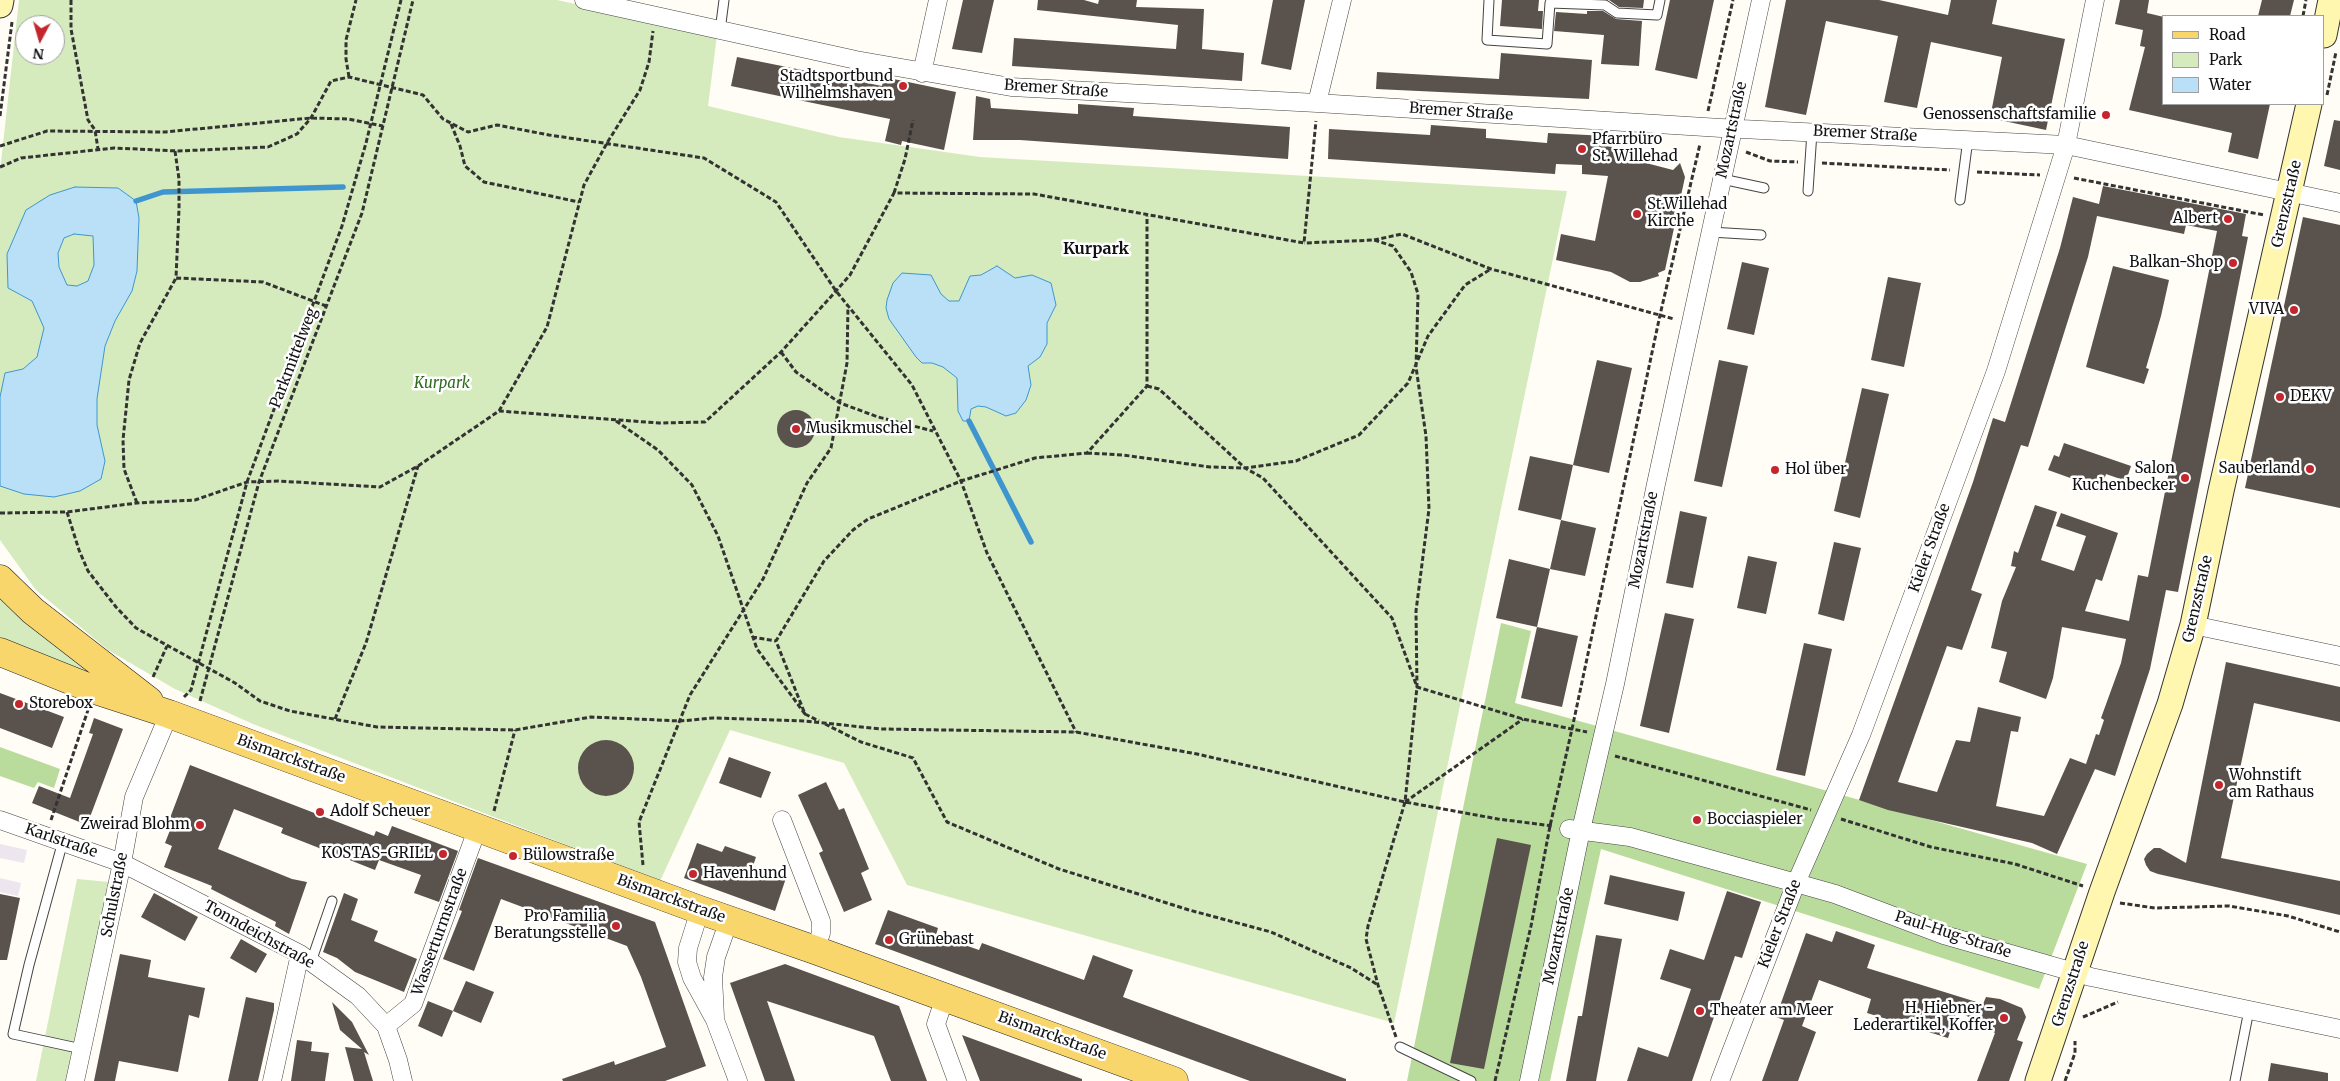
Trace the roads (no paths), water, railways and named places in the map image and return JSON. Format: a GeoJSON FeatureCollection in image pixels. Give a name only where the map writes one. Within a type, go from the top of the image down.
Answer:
{"type":"FeatureCollection","features":[{"type":"Feature","properties":{"kind":"main road"},"geometry":{"type":"LineString","coordinates":[[2325,30],[2331,0]]}},
{"type":"Feature","properties":{"kind":"main road","name":"Grenzstraße"},"geometry":{"type":"LineString","coordinates":[[2038,1081],[2074,972],[2108,897],[2170,704],[2193,625],[2221,491],[2309,105]]}},
{"type":"Feature","properties":{"kind":"main road","name":"Bismarckstraße"},"geometry":{"type":"LineString","coordinates":[[0,579],[33,612],[78,648],[181,719]]}},
{"type":"Feature","properties":{"kind":"main road","name":"Bismarckstraße"},"geometry":{"type":"LineString","coordinates":[[0,652],[95,690],[181,719],[700,910],[945,997],[1167,1080]]}},
{"type":"Feature","properties":{"kind":"street","name":"Bremer Straße"},"geometry":{"type":"LineString","coordinates":[[584,0],[720,31],[922,73],[1011,87],[1317,103],[1704,127],[2066,145],[2340,203]]}},
{"type":"Feature","properties":{"kind":"street"},"geometry":{"type":"LineString","coordinates":[[922,73],[938,0]]}},
{"type":"Feature","properties":{"kind":"street"},"geometry":{"type":"LineString","coordinates":[[1317,103],[1342,0]]}},
{"type":"Feature","properties":{"kind":"street","name":"Mozartstraße"},"geometry":{"type":"LineString","coordinates":[[1529,1081],[1575,829],[1600,752],[1761,0]]}},
{"type":"Feature","properties":{"kind":"street","name":"Kieler Straße"},"geometry":{"type":"LineString","coordinates":[[1720,1081],[1796,883],[1861,735],[1996,371],[2066,145],[2095,0]]}},
{"type":"Feature","properties":{"kind":"street"},"geometry":{"type":"LineString","coordinates":[[2193,625],[2340,656]]}},
{"type":"Feature","properties":{"kind":"street","name":"Schulstraße"},"geometry":{"type":"LineString","coordinates":[[75,1081],[122,863],[134,796],[181,719]]}},
{"type":"Feature","properties":{"kind":"street","name":"Karlstraße"},"geometry":{"type":"LineString","coordinates":[[0,820],[122,863]]}},
{"type":"Feature","properties":{"kind":"street"},"geometry":{"type":"LineString","coordinates":[[782,820],[822,921],[821,933],[815,950]]}},
{"type":"Feature","properties":{"kind":"street","name":"Wasserturmstraße"},"geometry":{"type":"LineString","coordinates":[[386,1026],[413,1004],[483,829]]}},
{"type":"Feature","properties":{"kind":"street","name":"Paul-Hug-Straße"},"geometry":{"type":"LineString","coordinates":[[1575,829],[1630,837],[1835,894],[1944,935],[2074,972],[2340,1029]]}},
{"type":"Feature","properties":{"kind":"street","name":"Tonndeichstraße"},"geometry":{"type":"LineString","coordinates":[[122,863],[305,958],[358,996],[386,1026],[403,1081]]}},
{"type":"Feature","properties":{"kind":"street"},"geometry":{"type":"LineString","coordinates":[[700,910],[688,948],[687,962],[692,978],[715,1020],[734,1080]]}},
{"type":"Feature","properties":{"kind":"street"},"geometry":{"type":"LineString","coordinates":[[715,1020],[713,976],[716,957],[730,920]]}},
{"type":"Feature","properties":{"kind":"street"},"geometry":{"type":"LineString","coordinates":[[272,1081],[305,958]]}},
{"type":"Feature","properties":{"kind":"street"},"geometry":{"type":"LineString","coordinates":[[945,997],[936,1024],[957,1081]]}},
{"type":"Feature","properties":{"kind":"lane"},"geometry":{"type":"LineString","coordinates":[[720,31],[724,0]]}},
{"type":"Feature","properties":{"kind":"lane"},"geometry":{"type":"LineString","coordinates":[[1489,0],[1487,40],[1547,44],[1550,2],[1605,5],[1617,13],[1657,15],[1660,0]]}},
{"type":"Feature","properties":{"kind":"lane"},"geometry":{"type":"LineString","coordinates":[[1808,191],[1812,132]]}},
{"type":"Feature","properties":{"kind":"lane"},"geometry":{"type":"LineString","coordinates":[[1960,200],[1968,139]]}},
{"type":"Feature","properties":{"kind":"lane"},"geometry":{"type":"LineString","coordinates":[[1722,179],[1764,188]]}},
{"type":"Feature","properties":{"kind":"lane"},"geometry":{"type":"LineString","coordinates":[[1710,232],[1761,235]]}},
{"type":"Feature","properties":{"kind":"lane"},"geometry":{"type":"LineString","coordinates":[[63,841],[29,965],[13,1034],[82,1049]]}},
{"type":"Feature","properties":{"kind":"lane"},"geometry":{"type":"LineString","coordinates":[[305,958],[332,901]]}},
{"type":"Feature","properties":{"kind":"lane"},"geometry":{"type":"LineString","coordinates":[[2235,1081],[2249,1010]]}},
{"type":"Feature","properties":{"kind":"lane"},"geometry":{"type":"LineString","coordinates":[[1400,1048],[1471,1081]]}},
{"type":"Feature","properties":{"kind":"water"},"geometry":{"type":"Polygon","coordinates":[[[75,187],[118,188],[136,201],[139,218],[137,271],[132,291],[115,321],[105,346],[97,399],[97,425],[105,461],[101,479],[80,491],[54,497],[24,494],[0,486],[0,397],[5,373],[23,369],[37,357],[44,328],[32,301],[8,288],[7,254],[26,210],[50,195],[75,187]],[[74,234],[64,238],[58,253],[59,267],[67,285],[77,286],[88,281],[94,265],[93,236],[74,234]]]}},
{"type":"Feature","properties":{"kind":"water"},"geometry":{"type":"Polygon","coordinates":[[[997,266],[1015,278],[1032,275],[1051,283],[1056,305],[1047,323],[1047,344],[1040,357],[1028,366],[1031,385],[1026,400],[1016,413],[1006,416],[986,407],[978,406],[971,409],[969,421],[963,421],[958,411],[957,378],[943,367],[932,363],[922,363],[916,357],[889,319],[886,308],[887,300],[893,283],[902,273],[931,275],[941,294],[949,301],[959,301],[970,276],[981,275],[997,266]]]}},
{"type":"Feature","properties":{"kind":"waterway"},"geometry":{"type":"LineString","coordinates":[[136,201],[163,192],[343,187]]}},
{"type":"Feature","properties":{"kind":"waterway"},"geometry":{"type":"LineString","coordinates":[[969,421],[1031,542]]}},
{"type":"Feature","properties":{"kind":"place","name":"Stadtsportbund Wilhelmshaven"},"geometry":{"type":"Point","coordinates":[903,86]}},
{"type":"Feature","properties":{"kind":"place","name":"Genossenschaftsfamilie"},"geometry":{"type":"Point","coordinates":[2106,115]}},
{"type":"Feature","properties":{"kind":"place","name":"Pfarrbüro St. Willehad"},"geometry":{"type":"Point","coordinates":[1582,149]}},
{"type":"Feature","properties":{"kind":"place","name":"St.Willehad Kirche"},"geometry":{"type":"Point","coordinates":[1637,214]}},
{"type":"Feature","properties":{"kind":"place","name":"Albert"},"geometry":{"type":"Point","coordinates":[2228,219]}},
{"type":"Feature","properties":{"kind":"place","name":"Balkan-Shop"},"geometry":{"type":"Point","coordinates":[2233,263]}},
{"type":"Feature","properties":{"kind":"place","name":"VIVA"},"geometry":{"type":"Point","coordinates":[2294,310]}},
{"type":"Feature","properties":{"kind":"place","name":"DEKV"},"geometry":{"type":"Point","coordinates":[2280,397]}},
{"type":"Feature","properties":{"kind":"place","name":"Musikmuschel"},"geometry":{"type":"Point","coordinates":[796,429]}},
{"type":"Feature","properties":{"kind":"place","name":"Sauberland"},"geometry":{"type":"Point","coordinates":[2310,469]}},
{"type":"Feature","properties":{"kind":"place","name":"Hol über"},"geometry":{"type":"Point","coordinates":[1775,470]}},
{"type":"Feature","properties":{"kind":"place","name":"Salon Kuchenbecker"},"geometry":{"type":"Point","coordinates":[2185,478]}},
{"type":"Feature","properties":{"kind":"place","name":"Storebox"},"geometry":{"type":"Point","coordinates":[19,704]}},
{"type":"Feature","properties":{"kind":"place","name":"Wohnstift am Rathaus"},"geometry":{"type":"Point","coordinates":[2219,785]}},
{"type":"Feature","properties":{"kind":"place","name":"Adolf Scheuer"},"geometry":{"type":"Point","coordinates":[320,812]}},
{"type":"Feature","properties":{"kind":"place","name":"Bocciaspieler"},"geometry":{"type":"Point","coordinates":[1697,820]}},
{"type":"Feature","properties":{"kind":"place","name":"Zweirad Blohm"},"geometry":{"type":"Point","coordinates":[200,825]}},
{"type":"Feature","properties":{"kind":"place","name":"KOSTAS-GRILL"},"geometry":{"type":"Point","coordinates":[443,854]}},
{"type":"Feature","properties":{"kind":"place","name":"Bülowstraße"},"geometry":{"type":"Point","coordinates":[513,856]}},
{"type":"Feature","properties":{"kind":"place","name":"Havenhund"},"geometry":{"type":"Point","coordinates":[693,874]}},
{"type":"Feature","properties":{"kind":"place","name":"Pro Familia Beratungsstelle"},"geometry":{"type":"Point","coordinates":[616,926]}},
{"type":"Feature","properties":{"kind":"place","name":"Grünebast"},"geometry":{"type":"Point","coordinates":[889,940]}},
{"type":"Feature","properties":{"kind":"place","name":"Theater am Meer"},"geometry":{"type":"Point","coordinates":[1700,1011]}},
{"type":"Feature","properties":{"kind":"place","name":"H. Hiebner - Lederartikel, Koffer"},"geometry":{"type":"Point","coordinates":[2004,1018]}},
{"type":"Feature","properties":{"kind":"district","name":"Kurpark"},"geometry":{"type":"Point","coordinates":[1096,249]}}]}
